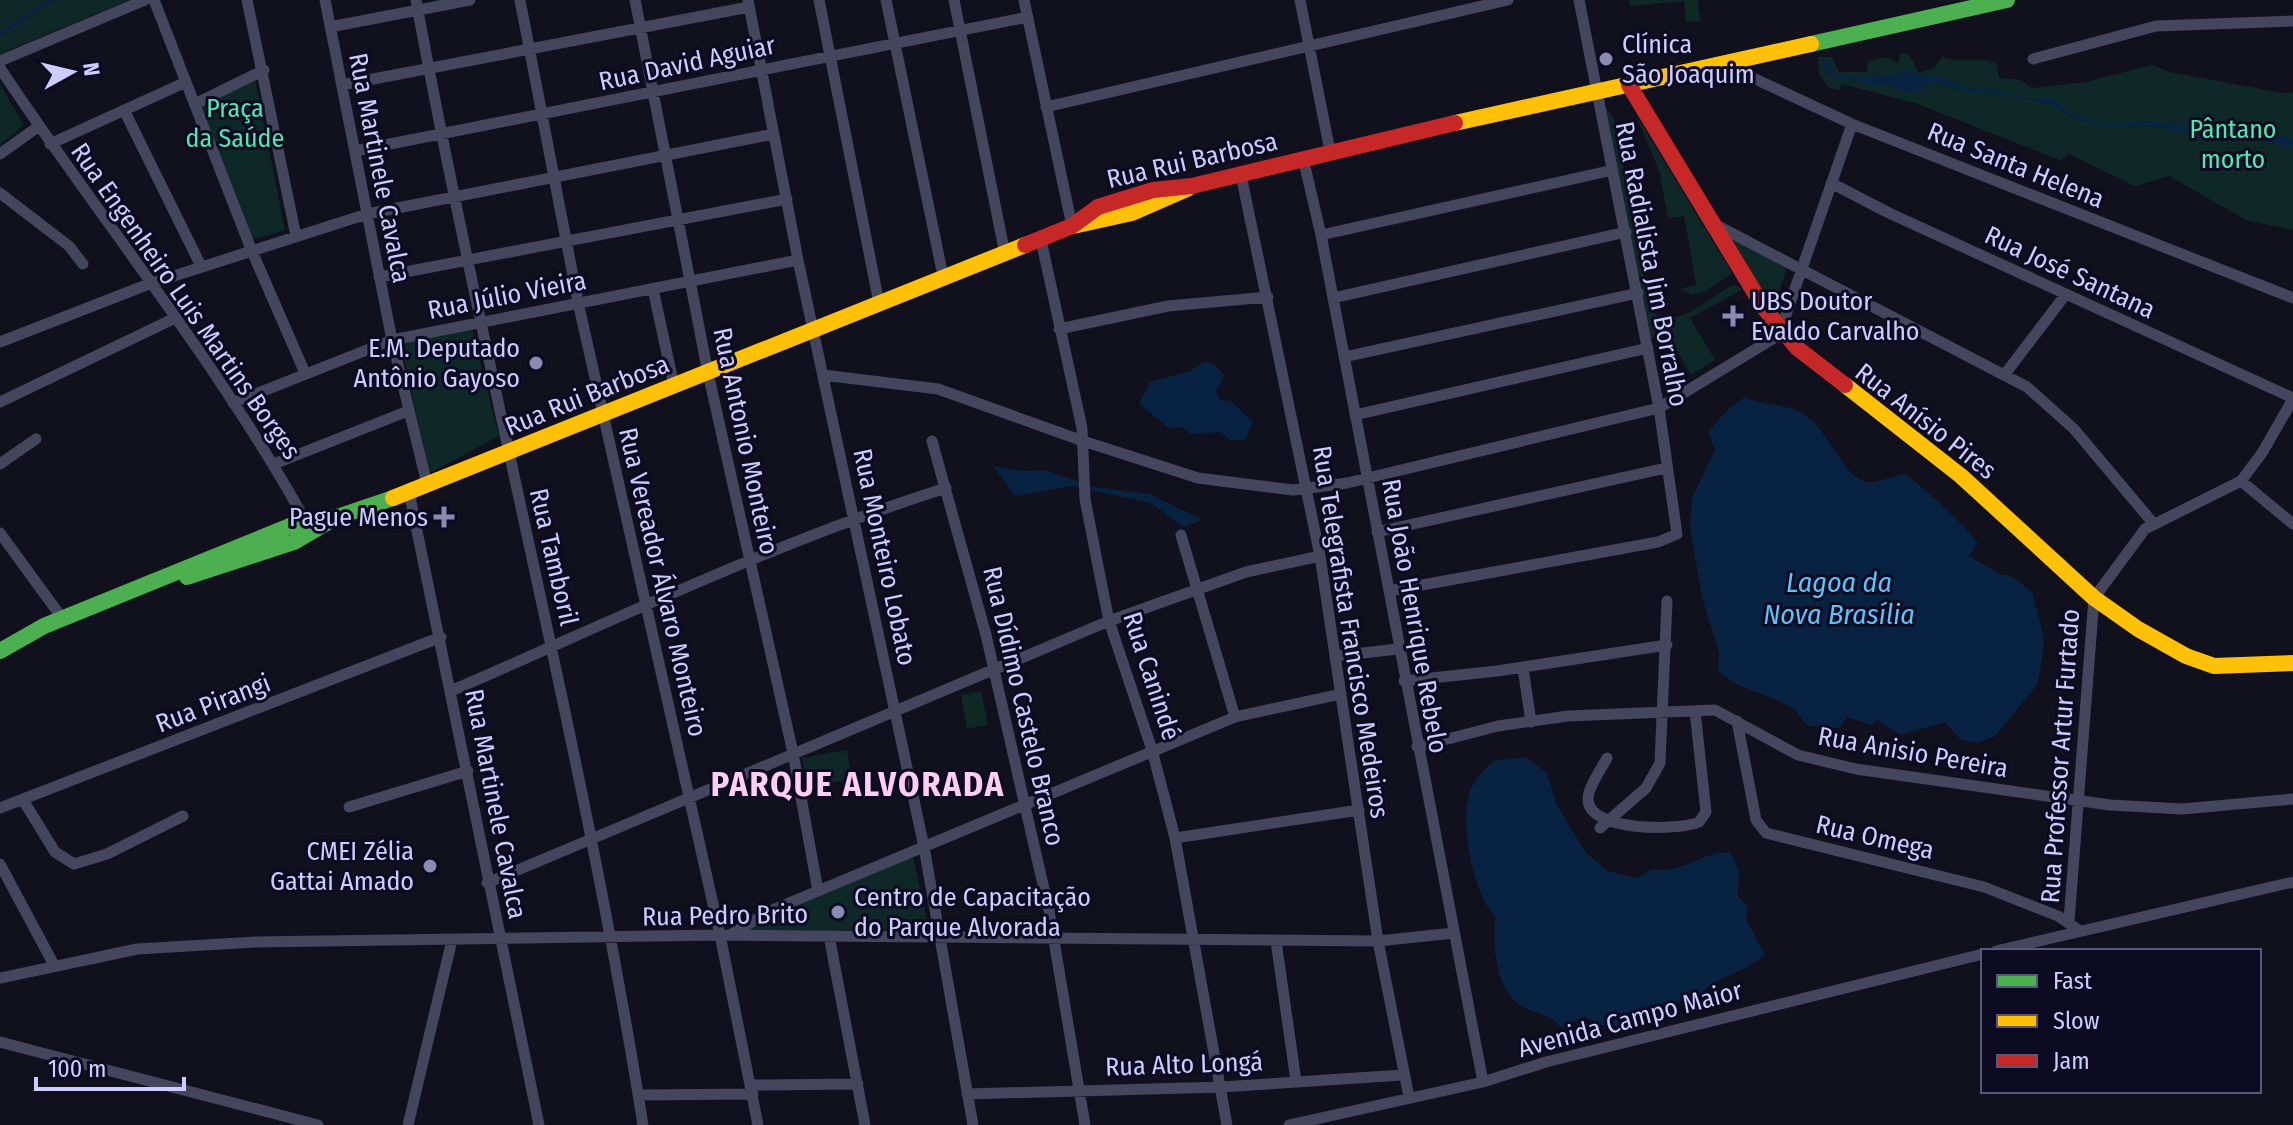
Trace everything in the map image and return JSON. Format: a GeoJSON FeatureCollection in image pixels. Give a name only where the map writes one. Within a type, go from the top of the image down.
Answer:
{"type":"FeatureCollection","features":[{"type":"Feature","properties":{"kind":"street"},"geometry":{"type":"LineString","coordinates":[[0,61],[145,0]]}},
{"type":"Feature","properties":{"kind":"street"},"geometry":{"type":"LineString","coordinates":[[154,0],[251,249],[305,373]]}},
{"type":"Feature","properties":{"kind":"street"},"geometry":{"type":"LineString","coordinates":[[247,0],[264,70],[296,236]]}},
{"type":"Feature","properties":{"kind":"street","name":"Rua Martinele Cavalca"},"geometry":{"type":"LineString","coordinates":[[325,0],[392,340],[427,484]]}},
{"type":"Feature","properties":{"kind":"street"},"geometry":{"type":"LineString","coordinates":[[330,27],[417,5],[470,0]]}},
{"type":"Feature","properties":{"kind":"street","name":"Rua Vereador Álvaro Monteiro"},"geometry":{"type":"LineString","coordinates":[[520,0],[602,413],[689,799],[725,935],[758,1125]]}},
{"type":"Feature","properties":{"kind":"street","name":"Rua Antonio Monteiro"},"geometry":{"type":"LineString","coordinates":[[635,0],[708,373],[747,560],[793,753],[818,891]]}},
{"type":"Feature","properties":{"kind":"street"},"geometry":{"type":"LineString","coordinates":[[819,0],[879,303]]}},
{"type":"Feature","properties":{"kind":"street"},"geometry":{"type":"LineString","coordinates":[[886,0],[943,276]]}},
{"type":"Feature","properties":{"kind":"street"},"geometry":{"type":"LineString","coordinates":[[954,0],[1005,254]]}},
{"type":"Feature","properties":{"kind":"street"},"geometry":{"type":"LineString","coordinates":[[1027,0],[1072,226]]}},
{"type":"Feature","properties":{"kind":"street"},"geometry":{"type":"LineString","coordinates":[[1300,0],[1330,151]]}},
{"type":"Feature","properties":{"kind":"street","name":"Rua Radialista Jim Borralho"},"geometry":{"type":"LineString","coordinates":[[1389,591],[1675,537],[1659,408],[1579,0]]}},
{"type":"Feature","properties":{"kind":"street","name":"Rua Rui Barbosa"},"geometry":{"type":"LineString","coordinates":[[0,651],[22,636],[62,618],[306,522],[337,517],[409,492],[602,413],[814,332],[943,276],[1041,240],[1072,226],[1098,207],[1153,190],[1192,186],[1330,151],[2007,0]]}},
{"type":"Feature","properties":{"kind":"street"},"geometry":{"type":"LineString","coordinates":[[1046,107],[1503,1]]}},
{"type":"Feature","properties":{"kind":"street"},"geometry":{"type":"LineString","coordinates":[[342,85],[530,52],[748,4]]}},
{"type":"Feature","properties":{"kind":"street","name":"Rua Monteiro Lobato"},"geometry":{"type":"LineString","coordinates":[[748,4],[798,260],[924,847],[973,1125]]}},
{"type":"Feature","properties":{"kind":"street","name":"Rua Tamboril"},"geometry":{"type":"LineString","coordinates":[[417,5],[507,452],[552,648],[611,939],[643,1125]]}},
{"type":"Feature","properties":{"kind":"street","name":"Rua David Aguiar"},"geometry":{"type":"LineString","coordinates":[[355,151],[1028,17]]}},
{"type":"Feature","properties":{"kind":"street"},"geometry":{"type":"LineString","coordinates":[[2033,59],[2156,26],[2293,21]]}},
{"type":"Feature","properties":{"kind":"street","name":"Rua Santa Helena"},"geometry":{"type":"LineString","coordinates":[[1725,65],[1852,124],[2293,298]]}},
{"type":"Feature","properties":{"kind":"street","name":"Rua Engenheiro Luis Martins Borges"},"geometry":{"type":"LineString","coordinates":[[0,68],[233,403],[274,464],[306,522]]}},
{"type":"Feature","properties":{"kind":"street"},"geometry":{"type":"LineString","coordinates":[[195,104],[264,70]]}},
{"type":"Feature","properties":{"kind":"street"},"geometry":{"type":"LineString","coordinates":[[50,144],[186,82]]}},
{"type":"Feature","properties":{"kind":"street","name":"Rua Anísio Pires"},"geometry":{"type":"LineString","coordinates":[[1629,85],[1781,332],[1834,379],[1961,476],[2094,598],[2155,639],[2203,663],[2228,667],[2293,663]]}},
{"type":"Feature","properties":{"kind":"street"},"geometry":{"type":"LineString","coordinates":[[124,110],[201,266]]}},
{"type":"Feature","properties":{"kind":"street"},"geometry":{"type":"LineString","coordinates":[[823,375],[938,389],[1198,478],[1254,487],[1308,490],[1368,479],[1659,408],[1762,349],[1781,332],[1852,124]]}},
{"type":"Feature","properties":{"kind":"street"},"geometry":{"type":"LineString","coordinates":[[0,154],[39,126]]}},
{"type":"Feature","properties":{"kind":"street"},"geometry":{"type":"LineString","coordinates":[[0,342],[149,284],[367,214],[774,134]]}},
{"type":"Feature","properties":{"kind":"street","name":"Rua João Henrique Rebelo"},"geometry":{"type":"LineString","coordinates":[[1303,158],[1321,235],[1483,1082]]}},
{"type":"Feature","properties":{"kind":"street"},"geometry":{"type":"LineString","coordinates":[[1321,235],[1613,170]]}},
{"type":"Feature","properties":{"kind":"street","name":"Rua Telegrafista Francisco Medeiros"},"geometry":{"type":"LineString","coordinates":[[1241,175],[1308,490],[1378,941],[1409,1097]]}},
{"type":"Feature","properties":{"kind":"street","name":"Rua José Santana"},"geometry":{"type":"LineString","coordinates":[[1831,183],[2293,399]]}},
{"type":"Feature","properties":{"kind":"street"},"geometry":{"type":"LineString","coordinates":[[0,193],[69,246],[83,264]]}},
{"type":"Feature","properties":{"kind":"street"},"geometry":{"type":"LineString","coordinates":[[379,277],[787,199]]}},
{"type":"Feature","properties":{"kind":"street"},"geometry":{"type":"LineString","coordinates":[[1716,225],[2005,374],[2055,408],[2153,523]]}},
{"type":"Feature","properties":{"kind":"street"},"geometry":{"type":"LineString","coordinates":[[1333,298],[1626,232]]}},
{"type":"Feature","properties":{"kind":"street","name":"Rua Canindé"},"geometry":{"type":"LineString","coordinates":[[1041,240],[1083,441],[1085,499],[1109,621],[1152,750],[1175,838],[1227,1125]]}},
{"type":"Feature","properties":{"kind":"street","name":"Rua Júlio Vieira"},"geometry":{"type":"LineString","coordinates":[[233,403],[392,340],[798,260]]}},
{"type":"Feature","properties":{"kind":"street"},"geometry":{"type":"LineString","coordinates":[[653,289],[674,386]]}},
{"type":"Feature","properties":{"kind":"street"},"geometry":{"type":"LineString","coordinates":[[1344,357],[1638,293]]}},
{"type":"Feature","properties":{"kind":"street"},"geometry":{"type":"LineString","coordinates":[[2005,374],[2066,294]]}},
{"type":"Feature","properties":{"kind":"street"},"geometry":{"type":"LineString","coordinates":[[1059,329],[1168,306],[1268,297]]}},
{"type":"Feature","properties":{"kind":"street"},"geometry":{"type":"LineString","coordinates":[[0,402],[173,319]]}},
{"type":"Feature","properties":{"kind":"street"},"geometry":{"type":"LineString","coordinates":[[1355,415],[1648,348]]}},
{"type":"Feature","properties":{"kind":"street","name":"Rua Professor Artur Furtado"},"geometry":{"type":"LineString","coordinates":[[2069,921],[2094,598],[2121,556],[2153,523],[2241,481],[2262,453],[2293,399]]}},
{"type":"Feature","properties":{"kind":"street"},"geometry":{"type":"LineString","coordinates":[[274,464],[408,411]]}},
{"type":"Feature","properties":{"kind":"street"},"geometry":{"type":"LineString","coordinates":[[0,464],[36,439]]}},
{"type":"Feature","properties":{"kind":"street","name":"Rua Dídimo Castelo Branco"},"geometry":{"type":"LineString","coordinates":[[932,441],[994,668],[1055,937],[1085,1125]]}},
{"type":"Feature","properties":{"kind":"street"},"geometry":{"type":"LineString","coordinates":[[1377,532],[1666,468]]}},
{"type":"Feature","properties":{"kind":"street"},"geometry":{"type":"LineString","coordinates":[[2241,481],[2293,524]]}},
{"type":"Feature","properties":{"kind":"street"},"geometry":{"type":"LineString","coordinates":[[451,691],[747,560],[854,517],[946,488]]}},
{"type":"Feature","properties":{"kind":"street","name":"Rua Martinele Cavalca"},"geometry":{"type":"LineString","coordinates":[[409,492],[539,1125]]}},
{"type":"Feature","properties":{"kind":"street","name":"Rua Rui Barbosa"},"geometry":{"type":"LineString","coordinates":[[0,662],[46,634],[184,578],[294,542],[337,517]]}},
{"type":"Feature","properties":{"kind":"street"},"geometry":{"type":"LineString","coordinates":[[0,533],[62,618]]}},
{"type":"Feature","properties":{"kind":"street"},"geometry":{"type":"LineString","coordinates":[[1181,535],[1235,717]]}},
{"type":"Feature","properties":{"kind":"street"},"geometry":{"type":"LineString","coordinates":[[487,883],[1109,621],[1246,572],[1320,556]]}},
{"type":"Feature","properties":{"kind":"street"},"geometry":{"type":"LineString","coordinates":[[1605,824],[1656,775],[1664,714],[1667,601]]}},
{"type":"Feature","properties":{"kind":"street","name":"Rua Pirangi"},"geometry":{"type":"LineString","coordinates":[[0,808],[441,637]]}},
{"type":"Feature","properties":{"kind":"street"},"geometry":{"type":"LineString","coordinates":[[1404,681],[1523,668],[1667,645]]}},
{"type":"Feature","properties":{"kind":"street"},"geometry":{"type":"LineString","coordinates":[[1336,656],[1398,649]]}},
{"type":"Feature","properties":{"kind":"street"},"geometry":{"type":"LineString","coordinates":[[1523,668],[1531,722]]}},
{"type":"Feature","properties":{"kind":"street"},"geometry":{"type":"LineString","coordinates":[[725,935],[751,920],[818,891],[1235,717],[1341,694]]}},
{"type":"Feature","properties":{"kind":"street","name":"Rua Anisio Pereira"},"geometry":{"type":"LineString","coordinates":[[1417,747],[1498,726],[1591,714],[1715,710],[1798,755],[1836,766],[2079,801],[2182,809],[2293,799]]}},
{"type":"Feature","properties":{"kind":"street"},"geometry":{"type":"LineString","coordinates":[[1607,758],[1588,799],[1605,824],[1636,828],[1694,825],[1705,816],[1695,711]]}},
{"type":"Feature","properties":{"kind":"street","name":"Rua Omega"},"geometry":{"type":"LineString","coordinates":[[1737,721],[1756,820],[1766,833],[1984,887],[2069,921],[2080,931]]}},
{"type":"Feature","properties":{"kind":"street"},"geometry":{"type":"LineString","coordinates":[[349,807],[468,771]]}},
{"type":"Feature","properties":{"kind":"street"},"geometry":{"type":"LineString","coordinates":[[23,800],[55,852],[74,864],[95,860],[183,816]]}},
{"type":"Feature","properties":{"kind":"street"},"geometry":{"type":"LineString","coordinates":[[1175,838],[1359,810]]}},
{"type":"Feature","properties":{"kind":"street"},"geometry":{"type":"LineString","coordinates":[[0,864],[54,965]]}},
{"type":"Feature","properties":{"kind":"street"},"geometry":{"type":"LineString","coordinates":[[2004,949],[2293,882]]}},
{"type":"Feature","properties":{"kind":"street","name":"Rua Pedro Brito"},"geometry":{"type":"LineString","coordinates":[[0,978],[54,965],[171,946],[725,935],[1378,941],[1454,933]]}},
{"type":"Feature","properties":{"kind":"street"},"geometry":{"type":"LineString","coordinates":[[829,936],[865,1125]]}},
{"type":"Feature","properties":{"kind":"street"},"geometry":{"type":"LineString","coordinates":[[408,1125],[452,940]]}},
{"type":"Feature","properties":{"kind":"street"},"geometry":{"type":"LineString","coordinates":[[1276,941],[1296,1081]]}},
{"type":"Feature","properties":{"kind":"street","name":"Avenida Campo Maior"},"geometry":{"type":"LineString","coordinates":[[1289,1125],[1483,1082],[1546,1062],[1981,954]]}},
{"type":"Feature","properties":{"kind":"street"},"geometry":{"type":"LineString","coordinates":[[0,1042],[318,1125]]}},
{"type":"Feature","properties":{"kind":"street","name":"Rua Alto Longá"},"geometry":{"type":"LineString","coordinates":[[967,1094],[1222,1087],[1403,1075]]}},
{"type":"Feature","properties":{"kind":"street"},"geometry":{"type":"LineString","coordinates":[[638,1095],[858,1084]]}},
{"type":"Feature","properties":{"kind":"green space"},"geometry":{"type":"Polygon","coordinates":[[[0,0],[129,0],[0,54],[0,0]]]}},
{"type":"Feature","properties":{"kind":"green space"},"geometry":{"type":"Polygon","coordinates":[[[1629,0],[1698,0],[1700,21],[1686,22],[1684,1],[1630,6],[1629,0]]]}},
{"type":"Feature","properties":{"kind":"green space","name":"Pântano morto"},"geometry":{"type":"Polygon","coordinates":[[[1901,53],[1909,54],[1919,73],[1934,68],[1942,57],[1989,61],[1996,63],[1999,78],[2021,80],[2032,88],[2086,82],[2152,65],[2170,72],[2282,93],[2293,92],[2293,230],[2246,220],[2169,176],[2135,186],[2069,154],[2060,160],[1918,104],[1842,84],[1839,90],[1829,88],[1819,74],[1818,57],[1832,57],[1839,72],[1867,72],[1868,61],[1886,57],[1898,63],[1901,53]]]}},
{"type":"Feature","properties":{"kind":"green space","name":"Praça da Saúde"},"geometry":{"type":"Polygon","coordinates":[[[255,79],[285,230],[251,240],[199,105],[255,79]]]}},
{"type":"Feature","properties":{"kind":"green space"},"geometry":{"type":"Polygon","coordinates":[[[0,85],[24,125],[0,145],[0,85]]]}},
{"type":"Feature","properties":{"kind":"green space"},"geometry":{"type":"Polygon","coordinates":[[[1604,107],[1614,118],[1651,310],[1671,318],[1693,310],[1734,285],[1743,289],[1690,318],[1715,360],[1691,375],[1666,333],[1679,324],[1647,340],[1604,107]]]}},
{"type":"Feature","properties":{"kind":"green space"},"geometry":{"type":"Polygon","coordinates":[[[1635,113],[1732,273],[1706,291],[1692,295],[1680,289],[1696,285],[1684,216],[1668,218],[1659,171],[1635,113]]]}},
{"type":"Feature","properties":{"kind":"green space"},"geometry":{"type":"Polygon","coordinates":[[[1731,239],[1787,267],[1773,312],[1731,239]]]}},
{"type":"Feature","properties":{"kind":"green space"},"geometry":{"type":"Polygon","coordinates":[[[472,329],[499,436],[430,473],[400,342],[472,329]]]}},
{"type":"Feature","properties":{"kind":"green space"},"geometry":{"type":"Polygon","coordinates":[[[981,691],[988,725],[967,729],[961,695],[981,691]]]}},
{"type":"Feature","properties":{"kind":"green space"},"geometry":{"type":"Polygon","coordinates":[[[847,750],[852,779],[808,787],[802,758],[847,750]]]}},
{"type":"Feature","properties":{"kind":"green space"},"geometry":{"type":"Polygon","coordinates":[[[913,856],[929,930],[741,930],[913,856]]]}},
{"type":"Feature","properties":{"kind":"water"},"geometry":{"type":"Polygon","coordinates":[[[1823,60],[1828,60],[1834,75],[1874,76],[1912,70],[1921,76],[1940,77],[1973,90],[1992,88],[2028,99],[2051,98],[2069,113],[2107,125],[2146,121],[2207,128],[2248,122],[2266,131],[2293,138],[2293,148],[2222,133],[2200,135],[2148,126],[2107,127],[2074,118],[2048,104],[1992,92],[1969,93],[1943,84],[1919,83],[1930,92],[1931,98],[1925,90],[1907,93],[1889,85],[1879,86],[1833,77],[1823,60]]]}},
{"type":"Feature","properties":{"kind":"water"},"geometry":{"type":"Polygon","coordinates":[[[1204,362],[1213,363],[1224,375],[1216,391],[1220,400],[1231,401],[1253,422],[1245,440],[1230,440],[1221,432],[1191,434],[1182,427],[1169,428],[1139,404],[1150,382],[1190,371],[1204,362]]]}},
{"type":"Feature","properties":{"kind":"water","name":"Lagoa da Nova Brasília"},"geometry":{"type":"Polygon","coordinates":[[[1745,397],[1794,409],[1809,418],[1859,479],[1871,482],[1904,474],[1911,478],[1973,537],[1977,543],[1969,556],[2001,575],[2010,575],[2032,592],[2044,638],[2037,685],[1995,736],[1978,743],[1961,740],[1945,722],[1901,735],[1877,720],[1872,725],[1847,717],[1840,728],[1809,726],[1792,708],[1735,683],[1718,671],[1719,653],[1702,597],[1690,527],[1692,498],[1715,450],[1708,432],[1729,408],[1745,397]]]}},
{"type":"Feature","properties":{"kind":"water"},"geometry":{"type":"Polygon","coordinates":[[[993,466],[1023,471],[1045,470],[1095,487],[1150,494],[1203,520],[1183,527],[1151,503],[1071,486],[1015,496],[993,466]]]}},
{"type":"Feature","properties":{"kind":"water"},"geometry":{"type":"Polygon","coordinates":[[[1526,757],[1547,773],[1557,806],[1587,854],[1608,871],[1638,878],[1652,869],[1670,869],[1717,853],[1730,852],[1739,870],[1738,896],[1748,907],[1746,919],[1765,955],[1710,985],[1694,1000],[1650,1005],[1638,1024],[1604,1025],[1585,1016],[1561,1027],[1513,999],[1497,966],[1495,916],[1480,892],[1470,856],[1466,820],[1470,791],[1493,761],[1526,757]]]}},
{"type":"Feature","properties":{"kind":"waterway"},"geometry":{"type":"LineString","coordinates":[[0,34],[52,0]]}},
{"type":"Feature","properties":{"kind":"traffic: fast"},"geometry":{"type":"LineString","coordinates":[[1811,44],[2007,0]]}},
{"type":"Feature","properties":{"kind":"traffic: fast"},"geometry":{"type":"LineString","coordinates":[[0,651],[44,626],[295,524],[337,517],[393,498]]}},
{"type":"Feature","properties":{"kind":"traffic: fast"},"geometry":{"type":"LineString","coordinates":[[187,577],[294,542],[328,522]]}},
{"type":"Feature","properties":{"kind":"traffic: slow"},"geometry":{"type":"LineString","coordinates":[[1455,123],[1811,44]]}},
{"type":"Feature","properties":{"kind":"traffic: slow"},"geometry":{"type":"LineString","coordinates":[[1073,226],[1132,213],[1187,189]]}},
{"type":"Feature","properties":{"kind":"traffic: slow"},"geometry":{"type":"LineString","coordinates":[[393,498],[1025,245]]}},
{"type":"Feature","properties":{"kind":"traffic: slow"},"geometry":{"type":"LineString","coordinates":[[1845,385],[1961,476],[2094,598],[2138,629],[2186,656],[2214,666],[2293,663]]}},
{"type":"Feature","properties":{"kind":"traffic: jam"},"geometry":{"type":"LineString","coordinates":[[1629,85],[1764,308],[1797,348],[1845,385]]}},
{"type":"Feature","properties":{"kind":"traffic: jam"},"geometry":{"type":"LineString","coordinates":[[1025,245],[1072,226],[1098,207],[1153,190],[1192,186],[1455,123]]}},
{"type":"Feature","properties":{"kind":"place","name":"Clínica São Joaquim"},"geometry":{"type":"Point","coordinates":[1606,59]}},
{"type":"Feature","properties":{"kind":"place","name":"UBS Doutor Evaldo Carvalho"},"geometry":{"type":"Point","coordinates":[1733,316]}},
{"type":"Feature","properties":{"kind":"place","name":"E.M. Deputado Antônio Gayoso"},"geometry":{"type":"Point","coordinates":[536,363]}},
{"type":"Feature","properties":{"kind":"place","name":"Pague Menos"},"geometry":{"type":"Point","coordinates":[444,517]}},
{"type":"Feature","properties":{"kind":"place","name":"CMEI Zélia Gattai Amado"},"geometry":{"type":"Point","coordinates":[430,866]}},
{"type":"Feature","properties":{"kind":"place","name":"Centro de Capacitação do Parque Alvorada"},"geometry":{"type":"Point","coordinates":[838,912]}},
{"type":"Feature","properties":{"kind":"district","name":"PARQUE ALVORADA"},"geometry":{"type":"Point","coordinates":[858,784]}}]}
